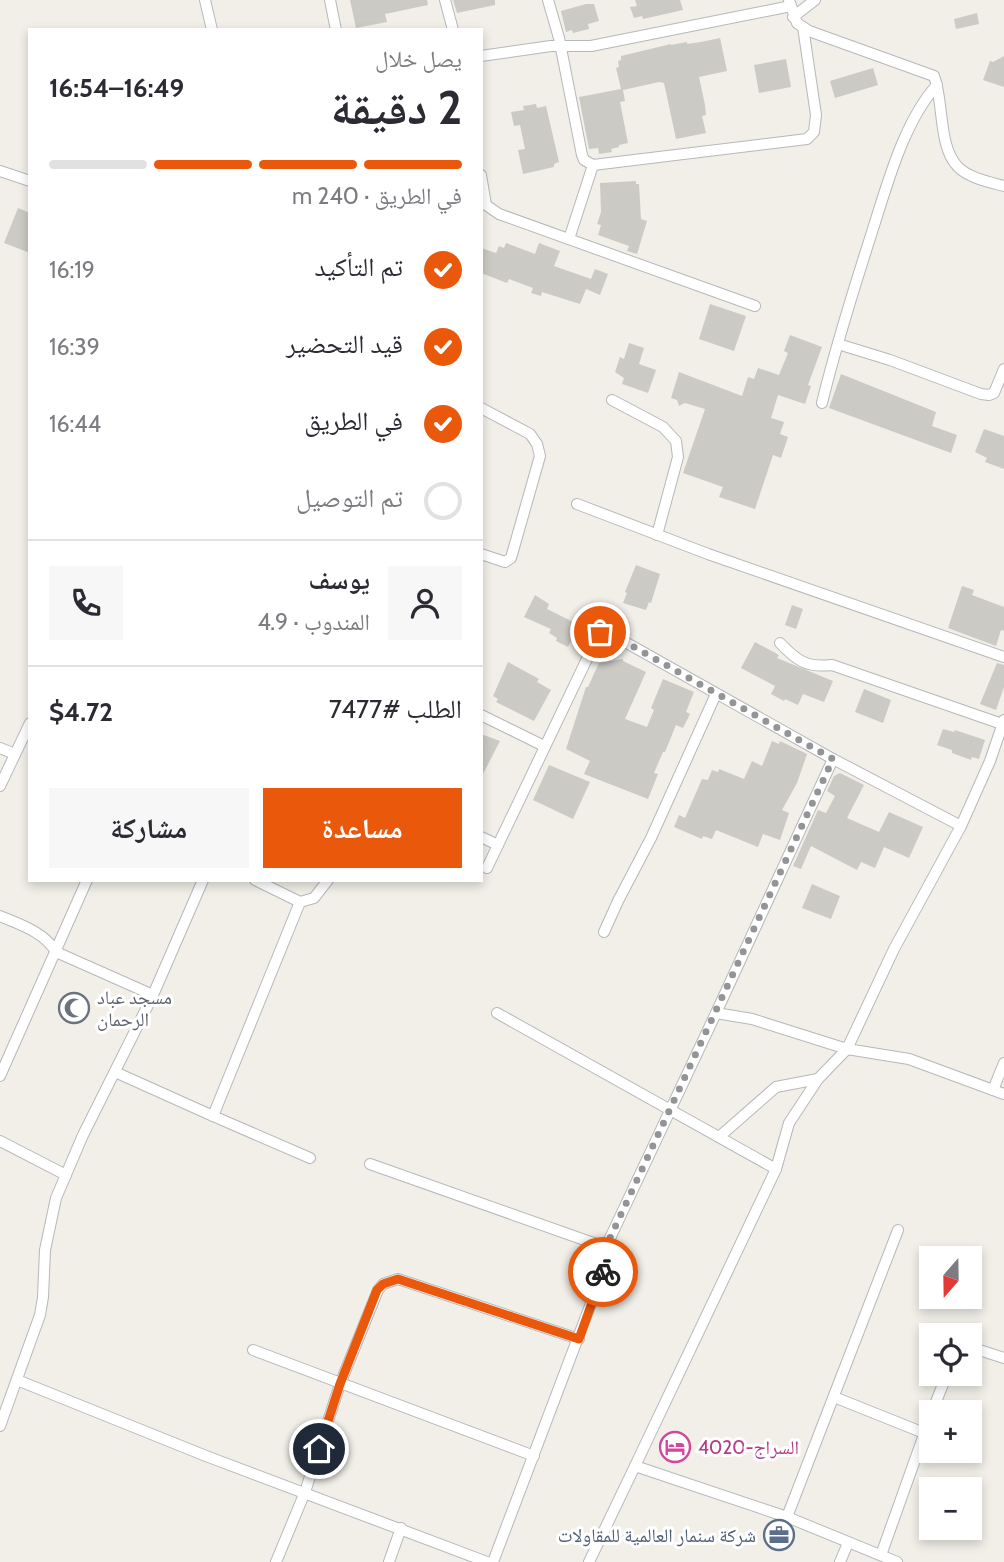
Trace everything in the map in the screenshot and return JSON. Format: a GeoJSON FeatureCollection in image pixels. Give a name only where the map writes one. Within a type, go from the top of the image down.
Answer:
{"type":"FeatureCollection","features":[{"type":"Feature","properties":{"kind":"street"},"geometry":{"type":"LineString","coordinates":[[205,0],[212,28]]}},
{"type":"Feature","properties":{"kind":"street"},"geometry":{"type":"LineString","coordinates":[[330,0],[336,28]]}},
{"type":"Feature","properties":{"kind":"street"},"geometry":{"type":"LineString","coordinates":[[445,0],[452,28]]}},
{"type":"Feature","properties":{"kind":"street"},"geometry":{"type":"LineString","coordinates":[[548,0],[561,46],[582,155],[584,160],[593,165],[807,139],[814,132],[816,115],[803,27],[791,8]]}},
{"type":"Feature","properties":{"kind":"street"},"geometry":{"type":"LineString","coordinates":[[483,57],[561,46],[591,47],[791,8],[815,0]]}},
{"type":"Feature","properties":{"kind":"street"},"geometry":{"type":"LineString","coordinates":[[803,27],[815,34],[927,71],[934,76],[951,158],[958,168],[968,174],[1004,186]]}},
{"type":"Feature","properties":{"kind":"street"},"geometry":{"type":"LineString","coordinates":[[822,403],[892,173],[917,114],[937,85]]}},
{"type":"Feature","properties":{"kind":"street"},"geometry":{"type":"LineString","coordinates":[[569,239],[593,165]]}},
{"type":"Feature","properties":{"kind":"street"},"geometry":{"type":"LineString","coordinates":[[0,171],[28,180]]}},
{"type":"Feature","properties":{"kind":"street"},"geometry":{"type":"LineString","coordinates":[[483,188],[485,201],[493,211],[755,306]]}},
{"type":"Feature","properties":{"kind":"street"},"geometry":{"type":"LineString","coordinates":[[838,344],[981,394],[994,393],[1004,369]]}},
{"type":"Feature","properties":{"kind":"street"},"geometry":{"type":"LineString","coordinates":[[612,400],[663,427],[676,441],[678,457],[657,535]]}},
{"type":"Feature","properties":{"kind":"street"},"geometry":{"type":"LineString","coordinates":[[483,409],[530,434],[537,444],[540,456],[511,558],[505,562],[483,555]]}},
{"type":"Feature","properties":{"kind":"street"},"geometry":{"type":"LineString","coordinates":[[577,504],[657,535],[1004,657]]}},
{"type":"Feature","properties":{"kind":"street"},"geometry":{"type":"LineString","coordinates":[[487,868],[600,632],[609,633],[833,759],[961,826]]}},
{"type":"Feature","properties":{"kind":"street"},"geometry":{"type":"LineString","coordinates":[[589,1562],[776,1169],[789,1123],[818,1079],[847,1049],[894,949],[961,826],[1003,722],[832,665],[811,667],[780,643]]}},
{"type":"Feature","properties":{"kind":"street"},"geometry":{"type":"LineString","coordinates":[[604,932],[652,838],[716,694]]}},
{"type":"Feature","properties":{"kind":"street"},"geometry":{"type":"LineString","coordinates":[[483,716],[544,746]]}},
{"type":"Feature","properties":{"kind":"street"},"geometry":{"type":"LineString","coordinates":[[0,786],[28,727]]}},
{"type":"Feature","properties":{"kind":"street"},"geometry":{"type":"LineString","coordinates":[[0,748],[15,754]]}},
{"type":"Feature","properties":{"kind":"street"},"geometry":{"type":"LineString","coordinates":[[493,1562],[604,1269],[603,1253],[833,759]]}},
{"type":"Feature","properties":{"kind":"street"},"geometry":{"type":"LineString","coordinates":[[483,838],[498,845]]}},
{"type":"Feature","properties":{"kind":"street"},"geometry":{"type":"LineString","coordinates":[[0,1076],[86,882]]}},
{"type":"Feature","properties":{"kind":"street"},"geometry":{"type":"LineString","coordinates":[[0,1426],[40,1315],[50,1225],[56,1198],[83,1135],[153,995],[202,882]]}},
{"type":"Feature","properties":{"kind":"street"},"geometry":{"type":"LineString","coordinates":[[260,882],[300,902],[314,898],[326,882]]}},
{"type":"Feature","properties":{"kind":"street"},"geometry":{"type":"LineString","coordinates":[[213,1116],[300,902]]}},
{"type":"Feature","properties":{"kind":"street"},"geometry":{"type":"LineString","coordinates":[[0,916],[39,934],[49,941],[55,952],[153,995]]}},
{"type":"Feature","properties":{"kind":"street"},"geometry":{"type":"LineString","coordinates":[[497,1013],[776,1169]]}},
{"type":"Feature","properties":{"kind":"street"},"geometry":{"type":"LineString","coordinates":[[716,1013],[752,1019],[847,1049],[909,1059],[998,1092],[1004,1063]]}},
{"type":"Feature","properties":{"kind":"street"},"geometry":{"type":"LineString","coordinates":[[115,1072],[310,1158]]}},
{"type":"Feature","properties":{"kind":"street"},"geometry":{"type":"LineString","coordinates":[[719,1138],[776,1087],[818,1079]]}},
{"type":"Feature","properties":{"kind":"street"},"geometry":{"type":"LineString","coordinates":[[0,1141],[66,1175]]}},
{"type":"Feature","properties":{"kind":"street"},"geometry":{"type":"LineString","coordinates":[[370,1164],[596,1244],[603,1253]]}},
{"type":"Feature","properties":{"kind":"street"},"geometry":{"type":"LineString","coordinates":[[787,1517],[898,1230]]}},
{"type":"Feature","properties":{"kind":"street"},"geometry":{"type":"LineString","coordinates":[[276,1562],[304,1493],[340,1384],[377,1290],[383,1284],[398,1279],[579,1339]]}},
{"type":"Feature","properties":{"kind":"street"},"geometry":{"type":"LineString","coordinates":[[253,1350],[534,1455]]}},
{"type":"Feature","properties":{"kind":"street"},"geometry":{"type":"LineString","coordinates":[[982,1351],[1004,1358]]}},
{"type":"Feature","properties":{"kind":"street"},"geometry":{"type":"LineString","coordinates":[[16,1380],[487,1562]]}},
{"type":"Feature","properties":{"kind":"street"},"geometry":{"type":"LineString","coordinates":[[834,1397],[919,1431]]}},
{"type":"Feature","properties":{"kind":"street"},"geometry":{"type":"LineString","coordinates":[[881,1555],[919,1447]]}},
{"type":"Feature","properties":{"kind":"street"},"geometry":{"type":"LineString","coordinates":[[635,1466],[787,1517],[897,1562]]}},
{"type":"Feature","properties":{"kind":"street"},"geometry":{"type":"LineString","coordinates":[[388,1562],[401,1528]]}},
{"type":"Feature","properties":{"kind":"street"},"geometry":{"type":"LineString","coordinates":[[841,1562],[848,1544]]}},
{"type":"Feature","properties":{"kind":"building"},"geometry":{"type":"Polygon","coordinates":[[[350,0],[427,0],[428,5],[385,14],[387,22],[356,28],[350,0]]]}},
{"type":"Feature","properties":{"kind":"building"},"geometry":{"type":"Polygon","coordinates":[[[453,0],[495,0],[495,5],[457,13],[453,0]]]}},
{"type":"Feature","properties":{"kind":"building"},"geometry":{"type":"Polygon","coordinates":[[[635,0],[680,0],[683,10],[643,19],[642,16],[634,18],[630,7],[637,6],[635,0]]]}},
{"type":"Feature","properties":{"kind":"building"},"geometry":{"type":"Polygon","coordinates":[[[594,4],[599,21],[588,24],[589,29],[566,32],[561,11],[594,4]]]}},
{"type":"Feature","properties":{"kind":"building"},"geometry":{"type":"Polygon","coordinates":[[[977,13],[979,24],[956,29],[954,19],[977,13]]]}},
{"type":"Feature","properties":{"kind":"building"},"geometry":{"type":"Polygon","coordinates":[[[720,38],[727,71],[699,77],[705,105],[706,115],[702,116],[706,133],[676,139],[664,83],[659,82],[623,90],[625,101],[620,102],[628,143],[611,149],[612,152],[599,154],[598,148],[589,149],[579,97],[621,89],[616,68],[619,67],[621,56],[671,44],[720,38]]]}},
{"type":"Feature","properties":{"kind":"building"},"geometry":{"type":"Polygon","coordinates":[[[1004,56],[1004,87],[983,80],[990,61],[1004,56]]]}},
{"type":"Feature","properties":{"kind":"building"},"geometry":{"type":"Polygon","coordinates":[[[786,59],[791,87],[759,93],[754,65],[786,59]]]}},
{"type":"Feature","properties":{"kind":"building"},"geometry":{"type":"Polygon","coordinates":[[[873,68],[878,85],[835,98],[830,81],[873,68]]]}},
{"type":"Feature","properties":{"kind":"building"},"geometry":{"type":"Polygon","coordinates":[[[536,104],[537,108],[546,106],[559,162],[554,164],[554,167],[523,174],[518,150],[525,149],[520,125],[514,126],[511,112],[536,104]]]}},
{"type":"Feature","properties":{"kind":"building"},"geometry":{"type":"Polygon","coordinates":[[[636,181],[636,184],[639,184],[641,219],[647,221],[637,254],[627,251],[629,246],[598,235],[601,225],[597,224],[601,212],[600,183],[636,181]]]}},
{"type":"Feature","properties":{"kind":"building"},"geometry":{"type":"Polygon","coordinates":[[[18,208],[28,212],[28,252],[4,243],[18,208]]]}},
{"type":"Feature","properties":{"kind":"building"},"geometry":{"type":"Polygon","coordinates":[[[506,243],[535,254],[539,243],[560,251],[554,266],[591,279],[595,269],[608,274],[600,295],[586,289],[580,304],[542,292],[541,296],[531,293],[533,288],[509,279],[507,283],[483,274],[483,249],[496,253],[499,246],[504,248],[506,243]]]}},
{"type":"Feature","properties":{"kind":"building"},"geometry":{"type":"Polygon","coordinates":[[[710,304],[746,316],[734,351],[699,339],[710,304]]]}},
{"type":"Feature","properties":{"kind":"building"},"geometry":{"type":"Polygon","coordinates":[[[790,335],[822,347],[808,385],[811,386],[805,404],[778,395],[771,418],[784,422],[780,434],[788,437],[781,458],[773,455],[755,509],[719,497],[723,487],[683,473],[705,409],[685,403],[679,406],[677,400],[671,398],[679,372],[742,396],[748,377],[754,379],[758,368],[779,375],[788,353],[784,351],[790,335]]]}},
{"type":"Feature","properties":{"kind":"building"},"geometry":{"type":"Polygon","coordinates":[[[629,343],[644,348],[639,364],[656,370],[648,393],[622,384],[624,378],[615,372],[620,357],[624,359],[629,343]]]}},
{"type":"Feature","properties":{"kind":"building"},"geometry":{"type":"Polygon","coordinates":[[[841,374],[936,412],[932,426],[957,435],[951,453],[829,408],[841,374]]]}},
{"type":"Feature","properties":{"kind":"building"},"geometry":{"type":"Polygon","coordinates":[[[984,429],[1004,436],[1004,469],[985,462],[987,458],[975,452],[984,429]]]}},
{"type":"Feature","properties":{"kind":"building"},"geometry":{"type":"Polygon","coordinates":[[[636,565],[660,574],[651,603],[649,602],[646,610],[623,603],[636,565]]]}},
{"type":"Feature","properties":{"kind":"building"},"geometry":{"type":"Polygon","coordinates":[[[962,586],[974,590],[972,595],[1004,607],[1004,631],[1001,630],[996,646],[948,628],[962,586]]]}},
{"type":"Feature","properties":{"kind":"building"},"geometry":{"type":"Polygon","coordinates":[[[535,595],[549,604],[547,609],[579,625],[568,647],[556,641],[557,638],[549,633],[551,629],[524,617],[535,595]]]}},
{"type":"Feature","properties":{"kind":"building"},"geometry":{"type":"Polygon","coordinates":[[[792,605],[803,609],[796,629],[785,625],[792,605]]]}},
{"type":"Feature","properties":{"kind":"building"},"geometry":{"type":"Polygon","coordinates":[[[755,642],[779,655],[777,658],[833,681],[824,702],[803,694],[798,705],[785,699],[784,701],[771,694],[775,686],[741,668],[755,642]]]}},
{"type":"Feature","properties":{"kind":"building"},"geometry":{"type":"Polygon","coordinates":[[[623,659],[646,672],[625,719],[647,727],[654,710],[651,708],[663,679],[694,692],[686,712],[690,714],[683,728],[676,725],[654,773],[658,774],[648,799],[584,774],[590,761],[566,749],[586,687],[599,663],[623,659]]]}},
{"type":"Feature","properties":{"kind":"building"},"geometry":{"type":"Polygon","coordinates":[[[508,662],[539,679],[537,682],[551,690],[534,721],[496,702],[498,699],[493,696],[508,662]]]}},
{"type":"Feature","properties":{"kind":"building"},"geometry":{"type":"Polygon","coordinates":[[[997,663],[1004,665],[1004,687],[996,710],[980,704],[997,663]]]}},
{"type":"Feature","properties":{"kind":"building"},"geometry":{"type":"Polygon","coordinates":[[[864,689],[891,700],[883,723],[855,712],[864,689]]]}},
{"type":"Feature","properties":{"kind":"building"},"geometry":{"type":"Polygon","coordinates":[[[943,729],[985,740],[979,759],[972,757],[971,760],[937,745],[943,729]]]}},
{"type":"Feature","properties":{"kind":"building"},"geometry":{"type":"Polygon","coordinates":[[[483,735],[500,741],[483,774],[483,735]]]}},
{"type":"Feature","properties":{"kind":"building"},"geometry":{"type":"Polygon","coordinates":[[[772,741],[779,744],[780,741],[807,754],[797,783],[782,810],[789,813],[780,840],[763,834],[758,847],[716,830],[712,839],[703,836],[702,839],[674,827],[679,815],[685,818],[702,779],[708,780],[712,770],[718,772],[719,769],[744,779],[752,761],[762,766],[772,741]]]}},
{"type":"Feature","properties":{"kind":"building"},"geometry":{"type":"Polygon","coordinates":[[[549,765],[590,782],[573,819],[533,800],[549,765]]]}},
{"type":"Feature","properties":{"kind":"building"},"geometry":{"type":"Polygon","coordinates":[[[840,773],[864,785],[847,818],[879,832],[889,812],[923,827],[909,858],[884,847],[875,868],[861,862],[857,870],[811,846],[801,869],[793,866],[818,810],[826,813],[835,796],[827,791],[834,776],[840,773]]]}},
{"type":"Feature","properties":{"kind":"building"},"geometry":{"type":"Polygon","coordinates":[[[812,884],[840,896],[831,919],[802,908],[812,884]]]}},
{"type":"Feature","properties":{"kind":"way so far"},"geometry":{"type":"LineString","coordinates":[[600,632],[609,633],[833,759],[603,1253],[603,1272]]}},
{"type":"Feature","properties":{"kind":"place","name":"مسجد عباد الرحمان"},"geometry":{"type":"Point","coordinates":[74,1008]}},
{"type":"Feature","properties":{"kind":"place","name":"السراج-4020"},"geometry":{"type":"Point","coordinates":[675,1447]}},
{"type":"Feature","properties":{"kind":"place","name":"شركة سنمار العالمية للمقاولات"},"geometry":{"type":"Point","coordinates":[779,1535]}},
{"type":"Feature","properties":{"kind":"route"},"geometry":{"type":"LineString","coordinates":[[319,1449],[340,1384],[377,1290],[383,1284],[398,1279],[579,1339],[603,1272]]}}]}
